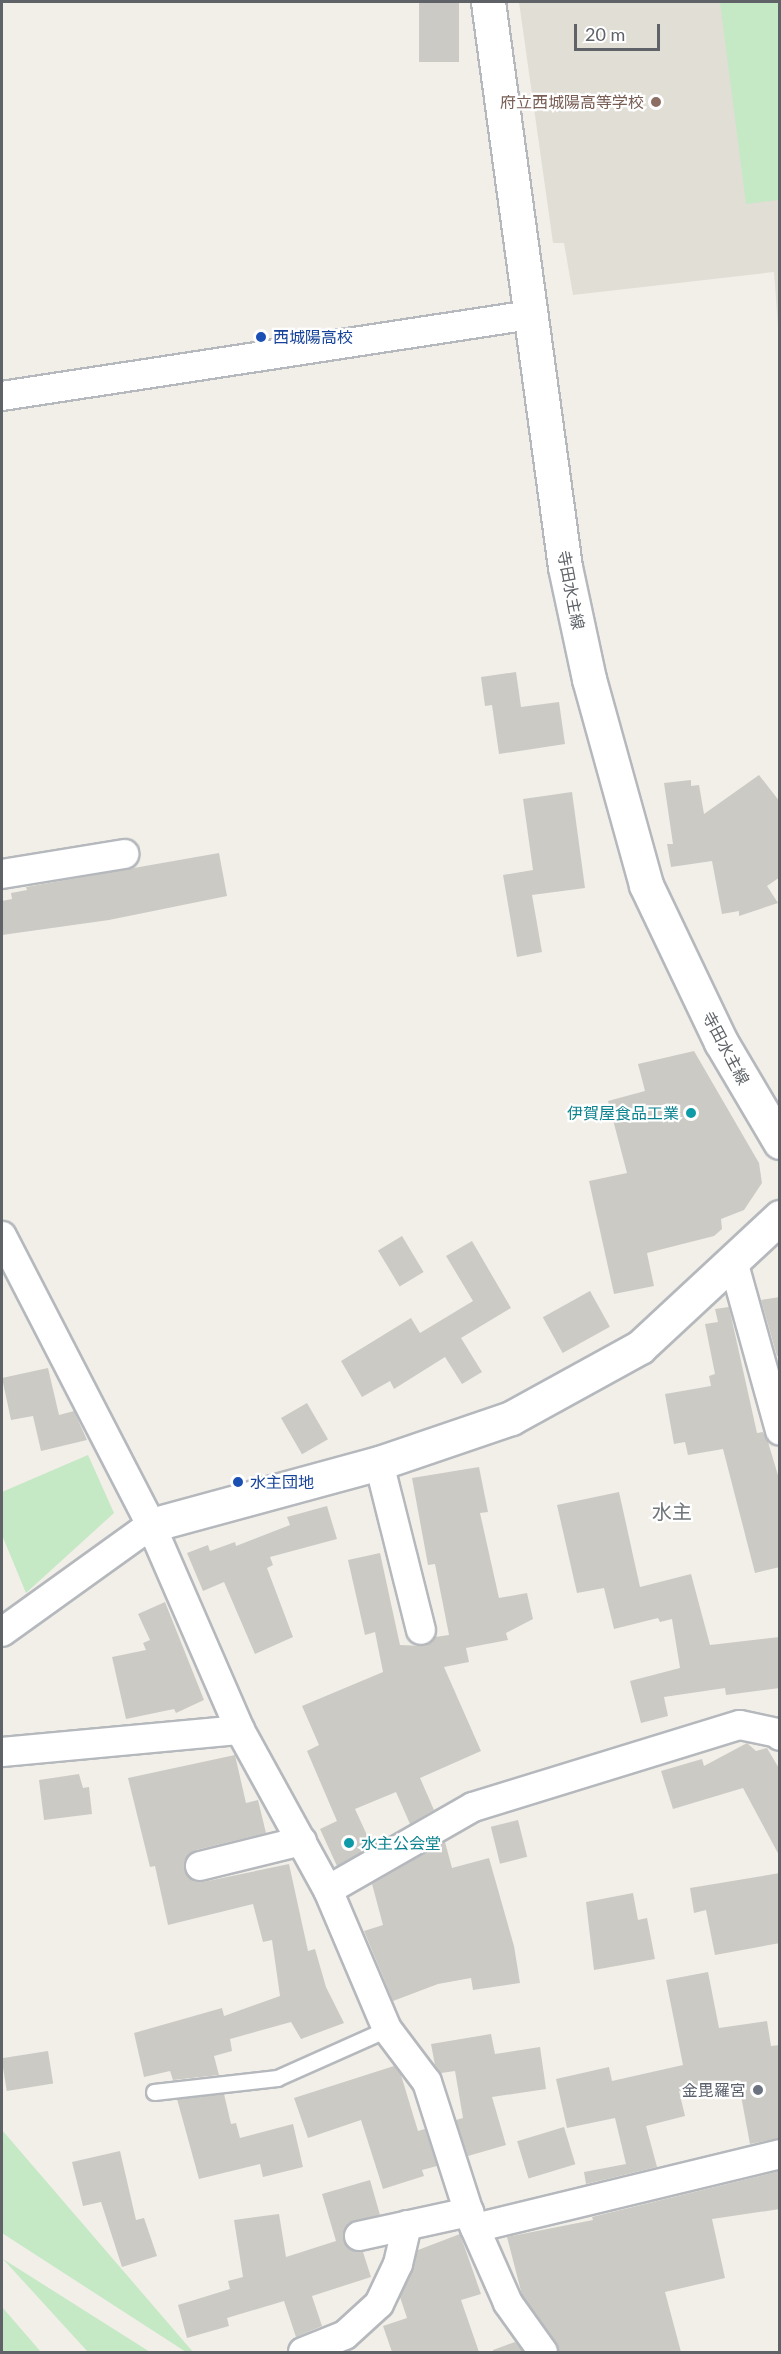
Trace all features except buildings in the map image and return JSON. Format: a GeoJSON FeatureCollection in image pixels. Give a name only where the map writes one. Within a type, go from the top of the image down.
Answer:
{"type":"FeatureCollection","features":[{"type":"Feature","properties":{"kind":"main road","name":"寺田水主線"},"geometry":{"type":"LineString","coordinates":[[488,2],[565,567],[589,680],[646,885],[721,1042],[780,1142]]}},
{"type":"Feature","properties":{"kind":"main road"},"geometry":{"type":"LineString","coordinates":[[152,1525],[379,1463],[511,1418],[640,1347],[780,1217]]}},
{"type":"Feature","properties":{"kind":"street"},"geometry":{"type":"LineString","coordinates":[[2,396],[530,315]]}},
{"type":"Feature","properties":{"kind":"street"},"geometry":{"type":"LineString","coordinates":[[2,874],[124,854]]}},
{"type":"Feature","properties":{"kind":"street"},"geometry":{"type":"LineString","coordinates":[[2,1236],[152,1525],[240,1730],[328,1890],[387,2029],[427,2082],[472,2220],[508,2303],[543,2352]]}},
{"type":"Feature","properties":{"kind":"street"},"geometry":{"type":"LineString","coordinates":[[733,1262],[780,1431]]}},
{"type":"Feature","properties":{"kind":"street"},"geometry":{"type":"LineString","coordinates":[[379,1463],[421,1630]]}},
{"type":"Feature","properties":{"kind":"street"},"geometry":{"type":"LineString","coordinates":[[2,1632],[152,1525]]}},
{"type":"Feature","properties":{"kind":"street"},"geometry":{"type":"LineString","coordinates":[[328,1890],[473,1807],[740,1725],[777,1732],[780,1736]]}},
{"type":"Feature","properties":{"kind":"street"},"geometry":{"type":"LineString","coordinates":[[2,1752],[240,1730]]}},
{"type":"Feature","properties":{"kind":"street"},"geometry":{"type":"LineString","coordinates":[[200,1866],[302,1841]]}},
{"type":"Feature","properties":{"kind":"street"},"geometry":{"type":"LineString","coordinates":[[359,2236],[407,2225],[472,2220],[780,2154]]}},
{"type":"Feature","properties":{"kind":"street"},"geometry":{"type":"LineString","coordinates":[[303,2352],[345,2335],[379,2304],[398,2264],[407,2225]]}},
{"type":"Feature","properties":{"kind":"lane"},"geometry":{"type":"LineString","coordinates":[[154,2092],[277,2078],[387,2029]]}},
{"type":"Feature","properties":{"kind":"shaded area","name":"府立西城陽高等学校"},"geometry":{"type":"Polygon","coordinates":[[[519,2],[779,2],[779,339],[774,272],[573,295],[564,243],[553,243],[519,2]]]}},
{"type":"Feature","properties":{"kind":"green space"},"geometry":{"type":"Polygon","coordinates":[[[720,2],[779,2],[779,200],[746,204],[720,2]]]}},
{"type":"Feature","properties":{"kind":"green space"},"geometry":{"type":"Polygon","coordinates":[[[88,1455],[114,1513],[26,1593],[2,1535],[2,1492],[88,1455]]]}},
{"type":"Feature","properties":{"kind":"green space"},"geometry":{"type":"Polygon","coordinates":[[[2,2130],[193,2352],[186,2352],[2,2233],[2,2130]]]}},
{"type":"Feature","properties":{"kind":"green space"},"geometry":{"type":"Polygon","coordinates":[[[3,2259],[150,2352],[88,2352],[3,2259]]]}},
{"type":"Feature","properties":{"kind":"green space"},"geometry":{"type":"Polygon","coordinates":[[[2,2307],[41,2352],[2,2352],[2,2307]]]}},
{"type":"Feature","properties":{"kind":"place","name":"府立西城陽高等学校"},"geometry":{"type":"Point","coordinates":[656,102]}},
{"type":"Feature","properties":{"kind":"place","name":"西城陽高校"},"geometry":{"type":"Point","coordinates":[261,337]}},
{"type":"Feature","properties":{"kind":"place","name":"伊賀屋食品工業"},"geometry":{"type":"Point","coordinates":[691,1113]}},
{"type":"Feature","properties":{"kind":"place","name":"水主団地"},"geometry":{"type":"Point","coordinates":[238,1482]}},
{"type":"Feature","properties":{"kind":"place","name":"水主公会堂"},"geometry":{"type":"Point","coordinates":[349,1843]}},
{"type":"Feature","properties":{"kind":"place","name":"金毘羅宮"},"geometry":{"type":"Point","coordinates":[758,2090]}},
{"type":"Feature","properties":{"kind":"district","name":"水主"},"geometry":{"type":"Point","coordinates":[672,1511]}}]}
